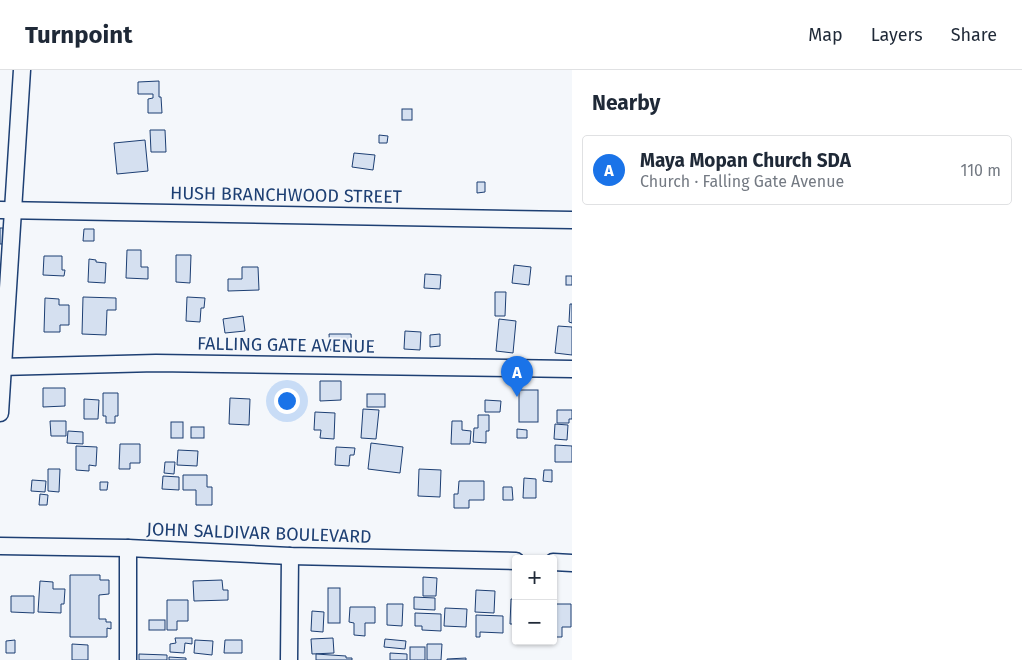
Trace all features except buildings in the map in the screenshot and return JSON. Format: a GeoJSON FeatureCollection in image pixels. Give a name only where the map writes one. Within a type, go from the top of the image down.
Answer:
{"type":"FeatureCollection","features":[{"type":"Feature","properties":{"kind":"street"},"geometry":{"type":"LineString","coordinates":[[0,413],[7,210],[22,70]]}},
{"type":"Feature","properties":{"kind":"street","name":"HUSH BRANCHWOOD STREET"},"geometry":{"type":"LineString","coordinates":[[7,210],[572,220]]}},
{"type":"Feature","properties":{"kind":"street","name":"FALLING GATE AVENUE"},"geometry":{"type":"LineString","coordinates":[[2,367],[156,363],[572,369]]}},
{"type":"Feature","properties":{"kind":"street","name":"JOHN SALDIVAR BOULEVARD"},"geometry":{"type":"LineString","coordinates":[[0,546],[128,548],[290,556],[512,561]]}},
{"type":"Feature","properties":{"kind":"street"},"geometry":{"type":"LineString","coordinates":[[128,548],[128,660]]}},
{"type":"Feature","properties":{"kind":"street"},"geometry":{"type":"LineString","coordinates":[[289,660],[290,556]]}},
{"type":"Feature","properties":{"kind":"street"},"geometry":{"type":"LineString","coordinates":[[557,562],[572,563]]}},
{"type":"Feature","properties":{"kind":"place","name":"Maya Mopan Church SDA"},"geometry":{"type":"Point","coordinates":[517,397]}}]}
